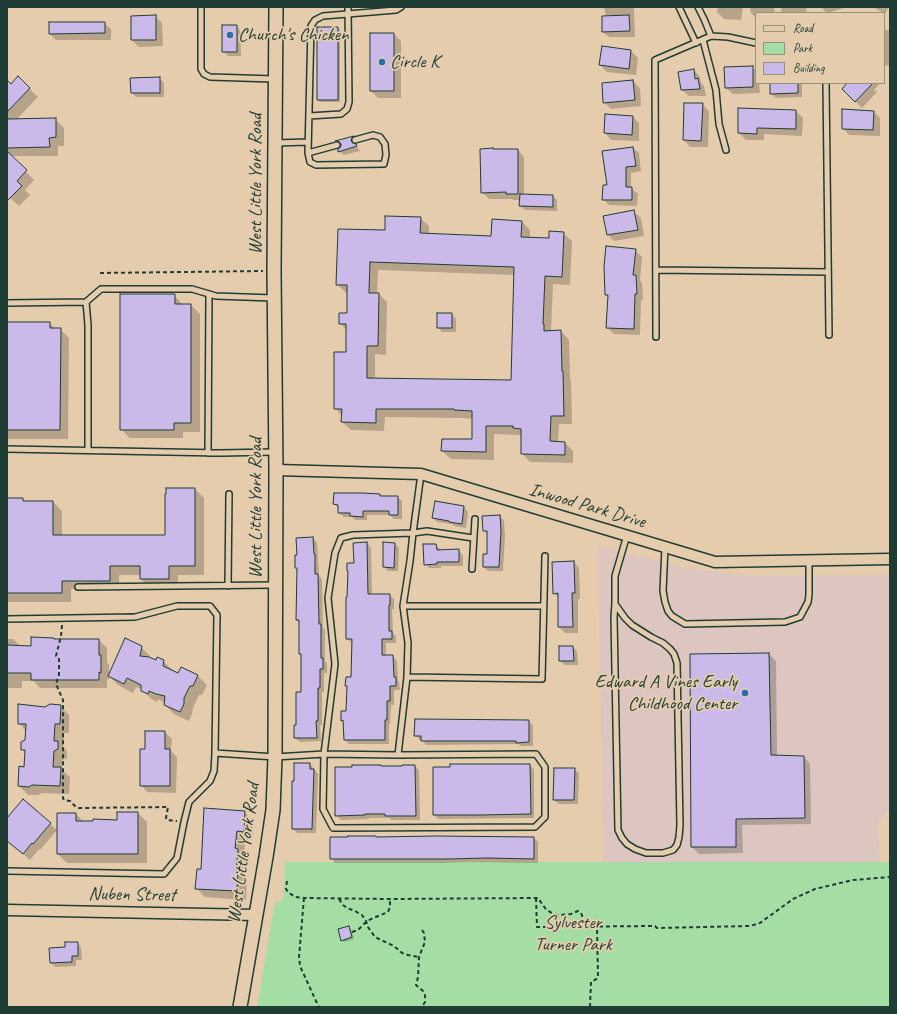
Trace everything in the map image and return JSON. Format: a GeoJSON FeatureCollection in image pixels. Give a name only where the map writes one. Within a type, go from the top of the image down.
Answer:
{"type":"FeatureCollection","features":[{"type":"Feature","properties":{"kind":"street","name":"West Little York Road"},"geometry":{"type":"LineString","coordinates":[[240,1007],[273,810],[275,757],[276,452],[274,271],[276,7]]}},
{"type":"Feature","properties":{"kind":"street","name":"Inwood Park Drive"},"geometry":{"type":"LineString","coordinates":[[276,470],[421,474],[715,562],[890,560]]}},
{"type":"Feature","properties":{"kind":"street","name":"Nuben Street"},"geometry":{"type":"LineString","coordinates":[[7,910],[256,914]]}},
{"type":"Feature","properties":{"kind":"lane"},"geometry":{"type":"LineString","coordinates":[[201,7],[201,69],[204,74],[210,77],[275,79]]}},
{"type":"Feature","properties":{"kind":"lane"},"geometry":{"type":"LineString","coordinates":[[308,116],[341,114],[347,109],[349,102],[348,7]]}},
{"type":"Feature","properties":{"kind":"lane"},"geometry":{"type":"LineString","coordinates":[[355,140],[373,136],[380,137],[385,144],[386,155],[384,164],[316,165],[310,162],[308,153],[308,116],[310,26],[315,20],[323,16],[396,10],[401,7]]}},
{"type":"Feature","properties":{"kind":"lane"},"geometry":{"type":"LineString","coordinates":[[679,7],[696,43]]}},
{"type":"Feature","properties":{"kind":"lane"},"geometry":{"type":"LineString","coordinates":[[698,7],[711,36]]}},
{"type":"Feature","properties":{"kind":"lane"},"geometry":{"type":"LineString","coordinates":[[656,337],[655,60],[711,36],[728,37],[755,44]]}},
{"type":"Feature","properties":{"kind":"lane"},"geometry":{"type":"LineString","coordinates":[[702,40],[716,90],[719,124],[726,150]]}},
{"type":"Feature","properties":{"kind":"lane"},"geometry":{"type":"LineString","coordinates":[[826,84],[829,335]]}},
{"type":"Feature","properties":{"kind":"lane"},"geometry":{"type":"LineString","coordinates":[[275,143],[308,142]]}},
{"type":"Feature","properties":{"kind":"lane"},"geometry":{"type":"LineString","coordinates":[[308,153],[337,145]]}},
{"type":"Feature","properties":{"kind":"lane"},"geometry":{"type":"LineString","coordinates":[[656,270],[828,272]]}},
{"type":"Feature","properties":{"kind":"lane"},"geometry":{"type":"LineString","coordinates":[[7,303],[86,302],[101,289],[192,288],[216,296],[274,298]]}},
{"type":"Feature","properties":{"kind":"lane"},"geometry":{"type":"LineString","coordinates":[[208,452],[209,294]]}},
{"type":"Feature","properties":{"kind":"lane"},"geometry":{"type":"LineString","coordinates":[[86,302],[88,325],[88,450]]}},
{"type":"Feature","properties":{"kind":"lane"},"geometry":{"type":"LineString","coordinates":[[7,449],[276,452]]}},
{"type":"Feature","properties":{"kind":"lane"},"geometry":{"type":"LineString","coordinates":[[398,755],[407,677],[408,643],[403,606],[421,474]]}},
{"type":"Feature","properties":{"kind":"lane"},"geometry":{"type":"LineString","coordinates":[[228,586],[229,494]]}},
{"type":"Feature","properties":{"kind":"lane"},"geometry":{"type":"LineString","coordinates":[[472,569],[475,519]]}},
{"type":"Feature","properties":{"kind":"lane"},"geometry":{"type":"LineString","coordinates":[[215,753],[275,757],[324,754],[536,754],[545,767],[545,817],[535,827],[333,828],[323,809],[324,754],[335,664],[328,598],[335,553],[341,538],[353,535],[413,533],[427,531],[473,538]]}},
{"type":"Feature","properties":{"kind":"lane"},"geometry":{"type":"LineString","coordinates":[[615,604],[632,625],[663,643],[670,649],[674,654],[677,663],[680,838],[673,850],[663,853],[646,853],[635,849],[626,844],[618,830],[614,617],[615,576],[627,535]]}},
{"type":"Feature","properties":{"kind":"lane"},"geometry":{"type":"LineString","coordinates":[[664,546],[663,591],[665,602],[668,611],[672,616],[685,624],[785,622],[800,616],[808,602],[810,595],[809,561]]}},
{"type":"Feature","properties":{"kind":"lane"},"geometry":{"type":"LineString","coordinates":[[407,677],[542,679],[545,556]]}},
{"type":"Feature","properties":{"kind":"lane"},"geometry":{"type":"LineString","coordinates":[[78,587],[275,585]]}},
{"type":"Feature","properties":{"kind":"lane"},"geometry":{"type":"LineString","coordinates":[[7,619],[135,617],[177,606],[210,606],[217,615],[214,771],[210,781],[189,802],[177,858],[164,874],[7,871]]}},
{"type":"Feature","properties":{"kind":"lane"},"geometry":{"type":"LineString","coordinates":[[403,606],[543,606]]}},
{"type":"Feature","properties":{"kind":"path"},"geometry":{"type":"LineString","coordinates":[[100,273],[274,271]]}},
{"type":"Feature","properties":{"kind":"path"},"geometry":{"type":"LineString","coordinates":[[62,618],[61,636],[56,656],[59,659],[59,675],[56,684],[63,700],[64,800],[70,801],[79,808],[168,807],[167,820],[184,822]]}},
{"type":"Feature","properties":{"kind":"path"},"geometry":{"type":"LineString","coordinates":[[536,898],[537,927],[655,926],[657,928],[750,926],[760,924],[793,899],[815,889],[853,880],[890,876]]}},
{"type":"Feature","properties":{"kind":"path"},"geometry":{"type":"LineString","coordinates":[[287,881],[286,889],[288,892],[295,897],[304,898],[538,898],[545,908],[557,915],[570,914],[578,911],[580,912],[582,915],[583,927]]}},
{"type":"Feature","properties":{"kind":"path"},"geometry":{"type":"LineString","coordinates":[[304,898],[299,957],[300,966],[320,1007]]}},
{"type":"Feature","properties":{"kind":"path"},"geometry":{"type":"LineString","coordinates":[[339,899],[340,902],[347,908],[362,915],[368,927],[375,936],[394,946],[402,953],[419,957]]}},
{"type":"Feature","properties":{"kind":"path"},"geometry":{"type":"LineString","coordinates":[[352,932],[358,930],[366,921],[388,912],[390,899]]}},
{"type":"Feature","properties":{"kind":"path"},"geometry":{"type":"LineString","coordinates":[[590,1007],[591,982],[598,978],[597,927]]}},
{"type":"Feature","properties":{"kind":"path"},"geometry":{"type":"LineString","coordinates":[[422,930],[424,933],[425,942],[419,957],[416,986],[424,995],[425,1002],[423,1005]]}},
{"type":"Feature","properties":{"kind":"shaded area","name":"Edward A Vines Early Childhood Center"},"geometry":{"type":"Polygon","coordinates":[[[598,545],[685,568],[750,576],[890,575],[890,810],[878,823],[880,862],[603,862],[598,545]]]}},
{"type":"Feature","properties":{"kind":"green space","name":"Sylvester Turner Park"},"geometry":{"type":"Polygon","coordinates":[[[285,862],[890,862],[890,1007],[257,1007],[275,902],[283,901],[285,862]]]}},
{"type":"Feature","properties":{"kind":"building"},"geometry":{"type":"Polygon","coordinates":[[[156,15],[156,40],[131,40],[131,16],[156,15]]]}},
{"type":"Feature","properties":{"kind":"building"},"geometry":{"type":"Polygon","coordinates":[[[629,15],[630,31],[602,32],[602,16],[629,15]]]}},
{"type":"Feature","properties":{"kind":"building"},"geometry":{"type":"Polygon","coordinates":[[[49,22],[105,22],[105,33],[49,34],[49,22]]]}},
{"type":"Feature","properties":{"kind":"building","name":"Church's Chicken"},"geometry":{"type":"Polygon","coordinates":[[[222,25],[237,25],[237,52],[222,52],[222,25]]]}},
{"type":"Feature","properties":{"kind":"building","name":"Circle K"},"geometry":{"type":"Polygon","coordinates":[[[317,27],[338,27],[338,100],[317,100],[317,27]]]}},
{"type":"Feature","properties":{"kind":"building","name":"Circle K"},"geometry":{"type":"Polygon","coordinates":[[[370,33],[394,33],[394,91],[370,91],[370,33]]]}},
{"type":"Feature","properties":{"kind":"building"},"geometry":{"type":"Polygon","coordinates":[[[602,46],[631,50],[629,69],[599,65],[602,46]]]}},
{"type":"Feature","properties":{"kind":"building"},"geometry":{"type":"Polygon","coordinates":[[[753,66],[753,87],[725,88],[724,67],[753,66]]]}},
{"type":"Feature","properties":{"kind":"building"},"geometry":{"type":"Polygon","coordinates":[[[694,69],[695,79],[698,78],[700,89],[681,90],[678,72],[694,69]]]}},
{"type":"Feature","properties":{"kind":"building"},"geometry":{"type":"Polygon","coordinates":[[[18,76],[30,88],[7,112],[7,80],[11,84],[18,76]]]}},
{"type":"Feature","properties":{"kind":"building"},"geometry":{"type":"Polygon","coordinates":[[[160,77],[160,93],[131,93],[130,78],[160,77]]]}},
{"type":"Feature","properties":{"kind":"building"},"geometry":{"type":"Polygon","coordinates":[[[633,80],[635,100],[603,103],[602,83],[633,80]]]}},
{"type":"Feature","properties":{"kind":"building"},"geometry":{"type":"Polygon","coordinates":[[[770,84],[798,84],[798,93],[770,94],[770,84]]]}},
{"type":"Feature","properties":{"kind":"building"},"geometry":{"type":"Polygon","coordinates":[[[846,84],[872,84],[855,102],[842,89],[846,84]]]}},
{"type":"Feature","properties":{"kind":"building"},"geometry":{"type":"Polygon","coordinates":[[[684,103],[703,103],[701,141],[683,140],[684,103]]]}},
{"type":"Feature","properties":{"kind":"building"},"geometry":{"type":"Polygon","coordinates":[[[738,108],[796,110],[796,129],[757,128],[757,134],[738,133],[738,108]]]}},
{"type":"Feature","properties":{"kind":"building"},"geometry":{"type":"Polygon","coordinates":[[[842,109],[874,111],[873,130],[842,129],[842,109]]]}},
{"type":"Feature","properties":{"kind":"building"},"geometry":{"type":"Polygon","coordinates":[[[605,114],[633,116],[632,135],[604,133],[605,114]]]}},
{"type":"Feature","properties":{"kind":"building"},"geometry":{"type":"Polygon","coordinates":[[[56,118],[56,137],[49,138],[50,147],[7,148],[7,119],[56,118]]]}},
{"type":"Feature","properties":{"kind":"building"},"geometry":{"type":"Polygon","coordinates":[[[354,136],[351,141],[357,146],[338,152],[341,144],[338,141],[335,141],[354,136]]]}},
{"type":"Feature","properties":{"kind":"building"},"geometry":{"type":"Polygon","coordinates":[[[633,147],[636,166],[626,167],[626,187],[632,187],[632,200],[602,200],[603,185],[607,185],[602,151],[633,147]]]}},
{"type":"Feature","properties":{"kind":"building"},"geometry":{"type":"Polygon","coordinates":[[[480,149],[518,149],[518,194],[506,194],[506,192],[481,193],[480,149]]]}},
{"type":"Feature","properties":{"kind":"building"},"geometry":{"type":"Polygon","coordinates":[[[7,151],[27,170],[17,181],[22,186],[7,201],[7,151]]]}},
{"type":"Feature","properties":{"kind":"building"},"geometry":{"type":"Polygon","coordinates":[[[520,194],[553,195],[553,207],[519,206],[520,194]]]}},
{"type":"Feature","properties":{"kind":"building"},"geometry":{"type":"Polygon","coordinates":[[[634,210],[638,230],[607,235],[603,216],[634,210]]]}},
{"type":"Feature","properties":{"kind":"building"},"geometry":{"type":"Polygon","coordinates":[[[385,216],[421,217],[420,233],[491,236],[492,219],[522,221],[521,237],[549,238],[549,231],[564,232],[562,277],[545,276],[543,324],[544,331],[561,330],[564,416],[551,416],[550,441],[565,442],[565,455],[521,454],[521,429],[513,428],[513,426],[486,426],[486,452],[441,451],[442,439],[472,439],[472,411],[454,409],[376,409],[376,423],[341,422],[342,409],[334,409],[334,352],[346,352],[346,324],[339,324],[339,313],[347,313],[347,285],[336,285],[338,229],[385,230],[385,216]],[[370,262],[369,293],[379,293],[378,346],[367,346],[367,378],[511,380],[514,267],[370,262]]]}},
{"type":"Feature","properties":{"kind":"building"},"geometry":{"type":"Polygon","coordinates":[[[606,246],[636,249],[633,275],[636,275],[637,294],[635,294],[634,329],[606,328],[608,295],[605,295],[604,266],[606,246]]]}},
{"type":"Feature","properties":{"kind":"building"},"geometry":{"type":"Polygon","coordinates":[[[120,294],[175,294],[175,304],[191,304],[191,423],[174,423],[174,430],[120,430],[120,294]]]}},
{"type":"Feature","properties":{"kind":"building"},"geometry":{"type":"Polygon","coordinates":[[[437,313],[452,313],[452,328],[437,328],[437,313]]]}},
{"type":"Feature","properties":{"kind":"building"},"geometry":{"type":"Polygon","coordinates":[[[7,322],[50,322],[50,328],[61,328],[60,430],[7,430],[7,322]]]}},
{"type":"Feature","properties":{"kind":"building"},"geometry":{"type":"Polygon","coordinates":[[[166,488],[195,488],[195,566],[169,566],[169,579],[140,579],[140,566],[110,566],[110,581],[62,581],[62,593],[7,593],[7,498],[23,498],[23,501],[53,501],[53,535],[165,535],[166,488]]]}},
{"type":"Feature","properties":{"kind":"building"},"geometry":{"type":"Polygon","coordinates":[[[334,493],[363,493],[380,494],[380,496],[398,496],[398,515],[389,515],[389,511],[363,511],[363,517],[350,516],[350,513],[338,513],[338,505],[333,504],[334,493]]]}},
{"type":"Feature","properties":{"kind":"building"},"geometry":{"type":"Polygon","coordinates":[[[435,501],[464,506],[462,524],[432,518],[435,501]]]}},
{"type":"Feature","properties":{"kind":"building"},"geometry":{"type":"Polygon","coordinates":[[[500,515],[501,531],[499,567],[483,567],[483,554],[487,554],[487,531],[483,531],[482,516],[500,515]]]}},
{"type":"Feature","properties":{"kind":"building"},"geometry":{"type":"Polygon","coordinates":[[[313,537],[315,574],[318,574],[319,624],[321,624],[321,658],[323,658],[323,669],[320,669],[320,688],[318,688],[318,721],[316,721],[317,738],[294,738],[294,725],[296,725],[296,692],[301,692],[299,620],[296,620],[296,538],[313,537]]]}},
{"type":"Feature","properties":{"kind":"building"},"geometry":{"type":"Polygon","coordinates":[[[367,542],[368,594],[390,594],[389,631],[392,631],[392,639],[382,639],[382,655],[393,655],[396,686],[390,686],[390,701],[387,701],[387,720],[385,720],[385,740],[344,740],[341,711],[346,711],[347,686],[345,686],[346,677],[351,677],[352,639],[346,639],[347,563],[354,563],[353,543],[367,542]]]}},
{"type":"Feature","properties":{"kind":"building"},"geometry":{"type":"Polygon","coordinates":[[[383,542],[395,543],[394,568],[383,567],[383,542]]]}},
{"type":"Feature","properties":{"kind":"building"},"geometry":{"type":"Polygon","coordinates":[[[423,544],[436,544],[437,550],[459,549],[459,562],[437,562],[437,564],[424,565],[423,544]]]}},
{"type":"Feature","properties":{"kind":"building"},"geometry":{"type":"Polygon","coordinates":[[[574,561],[575,593],[572,593],[573,627],[558,627],[558,593],[553,594],[552,562],[574,561]]]}},
{"type":"Feature","properties":{"kind":"building"},"geometry":{"type":"Polygon","coordinates":[[[31,637],[54,639],[99,639],[101,673],[99,672],[99,680],[31,680],[31,673],[7,673],[7,645],[31,646],[31,637]]]}},
{"type":"Feature","properties":{"kind":"building"},"geometry":{"type":"Polygon","coordinates":[[[125,638],[142,646],[140,656],[149,657],[156,660],[157,657],[164,660],[163,666],[178,673],[181,667],[198,675],[193,686],[190,686],[184,698],[184,704],[180,712],[164,705],[165,696],[149,691],[148,694],[141,691],[141,685],[127,678],[124,684],[108,676],[125,638]]]}},
{"type":"Feature","properties":{"kind":"building"},"geometry":{"type":"Polygon","coordinates":[[[559,646],[573,646],[574,661],[559,661],[559,646]]]}},
{"type":"Feature","properties":{"kind":"building"},"geometry":{"type":"Polygon","coordinates":[[[769,653],[771,755],[804,756],[805,818],[736,819],[736,847],[691,847],[690,654],[769,653]]]}},
{"type":"Feature","properties":{"kind":"building"},"geometry":{"type":"Polygon","coordinates":[[[18,704],[45,707],[50,704],[61,705],[60,724],[55,724],[54,741],[58,741],[58,749],[54,751],[53,767],[61,767],[60,786],[18,786],[19,766],[24,767],[25,750],[21,750],[21,742],[25,740],[26,724],[18,724],[18,704]]]}},
{"type":"Feature","properties":{"kind":"building"},"geometry":{"type":"Polygon","coordinates":[[[415,719],[529,720],[529,742],[421,741],[421,736],[414,736],[415,719]]]}},
{"type":"Feature","properties":{"kind":"building"},"geometry":{"type":"Polygon","coordinates":[[[145,731],[165,731],[165,749],[170,749],[170,786],[140,786],[140,749],[145,749],[145,731]]]}},
{"type":"Feature","properties":{"kind":"building"},"geometry":{"type":"Polygon","coordinates":[[[294,763],[310,763],[310,769],[314,769],[312,829],[292,829],[292,781],[294,781],[294,763]]]}},
{"type":"Feature","properties":{"kind":"building"},"geometry":{"type":"Polygon","coordinates":[[[450,764],[530,764],[531,814],[433,815],[433,767],[450,767],[450,764]]]}},
{"type":"Feature","properties":{"kind":"building"},"geometry":{"type":"Polygon","coordinates":[[[352,765],[415,765],[416,816],[385,816],[385,814],[365,814],[335,816],[335,767],[352,767],[352,765]]]}},
{"type":"Feature","properties":{"kind":"building"},"geometry":{"type":"Polygon","coordinates":[[[554,768],[575,768],[574,800],[553,800],[554,768]]]}},
{"type":"Feature","properties":{"kind":"building"},"geometry":{"type":"Polygon","coordinates":[[[23,799],[51,823],[23,854],[7,841],[7,818],[23,799]]]}},
{"type":"Feature","properties":{"kind":"building"},"geometry":{"type":"Polygon","coordinates":[[[204,808],[245,811],[244,832],[237,831],[235,848],[238,849],[236,872],[238,872],[237,891],[195,889],[197,869],[201,869],[204,808]]]}},
{"type":"Feature","properties":{"kind":"building"},"geometry":{"type":"Polygon","coordinates":[[[117,812],[138,812],[138,854],[57,854],[57,813],[76,813],[76,821],[93,821],[93,819],[117,820],[117,812]]]}},
{"type":"Feature","properties":{"kind":"building"},"geometry":{"type":"Polygon","coordinates":[[[330,837],[534,837],[534,859],[330,859],[330,837]]]}},
{"type":"Feature","properties":{"kind":"building"},"geometry":{"type":"Polygon","coordinates":[[[349,926],[352,937],[341,941],[338,929],[349,926]]]}},
{"type":"Feature","properties":{"kind":"building"},"geometry":{"type":"Polygon","coordinates":[[[65,942],[78,942],[78,956],[72,956],[72,962],[50,963],[49,948],[65,947],[65,942]]]}},
{"type":"Feature","properties":{"kind":"place","name":"Church's Chicken"},"geometry":{"type":"Point","coordinates":[230,35]}},
{"type":"Feature","properties":{"kind":"place","name":"Circle K"},"geometry":{"type":"Point","coordinates":[382,62]}},
{"type":"Feature","properties":{"kind":"place","name":"Edward A Vines Early Childhood Center"},"geometry":{"type":"Point","coordinates":[745,693]}}]}
